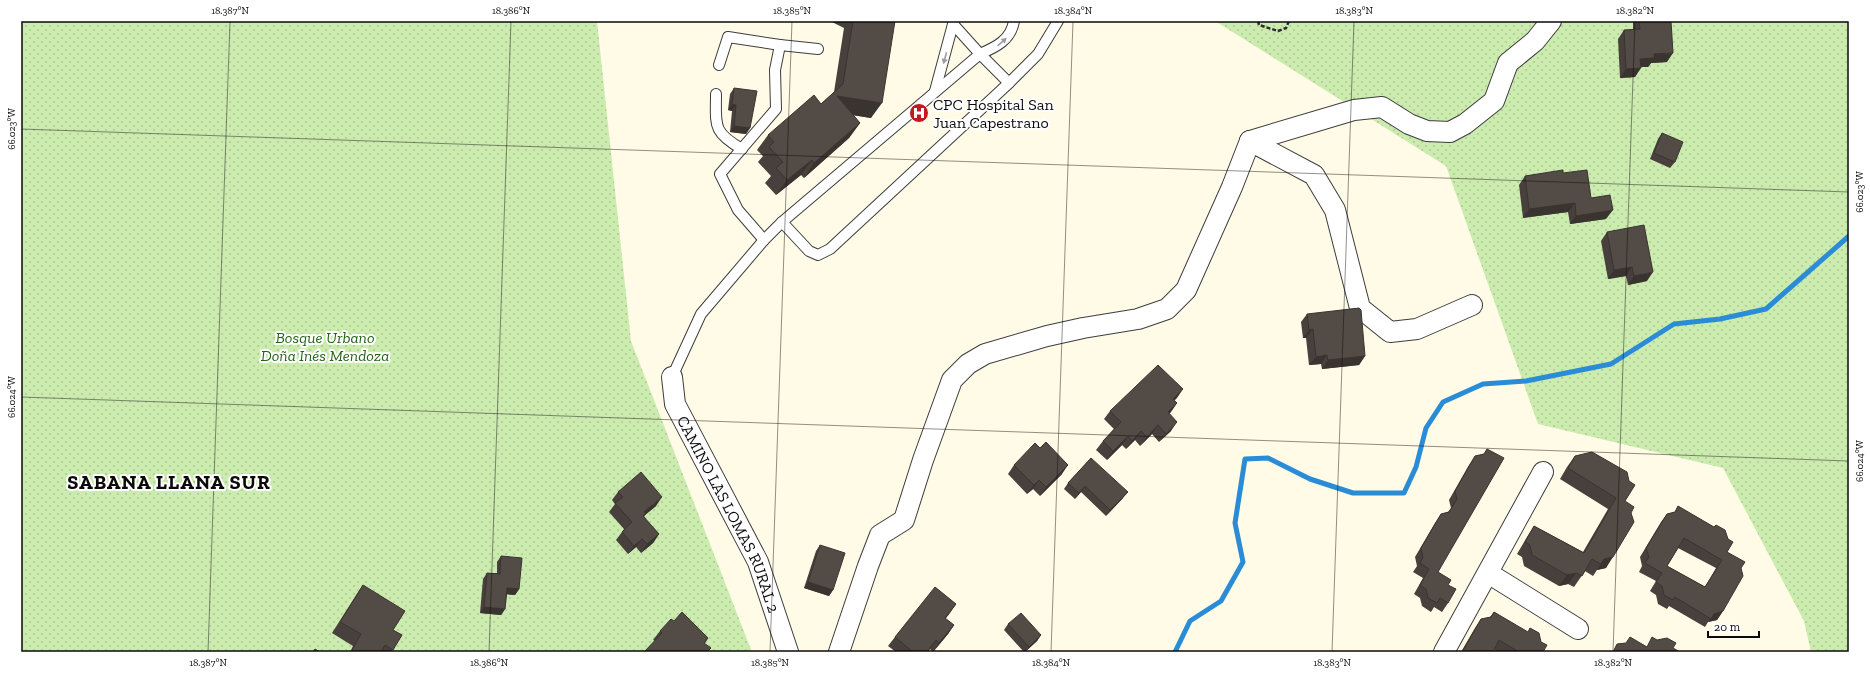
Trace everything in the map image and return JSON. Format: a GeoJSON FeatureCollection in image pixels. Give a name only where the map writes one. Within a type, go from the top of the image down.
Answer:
{"type":"FeatureCollection","features":[{"type":"Feature","properties":{"kind":"street"},"geometry":{"type":"LineString","coordinates":[[1250,141],[1354,110],[1382,107],[1409,124],[1427,131],[1450,132],[1465,124],[1494,101],[1508,63],[1535,41],[1551,21]]}},
{"type":"Feature","properties":{"kind":"street"},"geometry":{"type":"LineString","coordinates":[[1250,141],[1314,175],[1335,210],[1360,308],[1390,332],[1417,329],[1472,305]]}},
{"type":"Feature","properties":{"kind":"street"},"geometry":{"type":"LineString","coordinates":[[839,652],[880,534],[904,520],[923,460],[952,380],[968,364],[985,354],[1047,336],[1083,328],[1138,320],[1167,309],[1186,290],[1232,187],[1250,141]]}},
{"type":"Feature","properties":{"kind":"street","name":"CAMINO LAS LOMAS RURAL 2"},"geometry":{"type":"LineString","coordinates":[[672,377],[674,404],[758,562],[788,652]]}},
{"type":"Feature","properties":{"kind":"street"},"geometry":{"type":"LineString","coordinates":[[1444,652],[1543,472]]}},
{"type":"Feature","properties":{"kind":"street"},"geometry":{"type":"LineString","coordinates":[[1488,573],[1578,630]]}},
{"type":"Feature","properties":{"kind":"lane"},"geometry":{"type":"LineString","coordinates":[[672,377],[701,314],[764,240],[782,222],[980,54],[998,46],[1012,32],[1014,21]]}},
{"type":"Feature","properties":{"kind":"lane"},"geometry":{"type":"LineString","coordinates":[[782,222],[809,251],[818,255],[830,249],[1009,83],[1038,54],[1058,21]]}},
{"type":"Feature","properties":{"kind":"lane"},"geometry":{"type":"LineString","coordinates":[[954,22],[980,54],[1009,83]]}},
{"type":"Feature","properties":{"kind":"lane"},"geometry":{"type":"LineString","coordinates":[[935,92],[954,22]]}},
{"type":"Feature","properties":{"kind":"lane"},"geometry":{"type":"LineString","coordinates":[[719,65],[728,37],[818,49]]}},
{"type":"Feature","properties":{"kind":"lane"},"geometry":{"type":"LineString","coordinates":[[764,240],[738,210],[720,174],[776,109],[775,70],[780,45]]}},
{"type":"Feature","properties":{"kind":"lane"},"geometry":{"type":"LineString","coordinates":[[716,94],[716,127],[726,140],[742,149]]}},
{"type":"Feature","properties":{"kind":"path"},"geometry":{"type":"LineString","coordinates":[[1258,21],[1259,25],[1278,31],[1286,28],[1289,21]]}},
{"type":"Feature","properties":{"kind":"green space","name":"Bosque Urbano Doña Inés Mendoza"},"geometry":{"type":"Polygon","coordinates":[[[21,21],[597,21],[631,341],[752,652],[21,652],[21,21]]]}},
{"type":"Feature","properties":{"kind":"green space"},"geometry":{"type":"Polygon","coordinates":[[[1215,21],[1849,21],[1849,652],[1811,652],[1804,621],[1723,468],[1538,424],[1446,166],[1215,21]]]}},
{"type":"Feature","properties":{"kind":"building"},"geometry":{"type":"Polygon","coordinates":[[[853,21],[895,21],[882,103],[837,96],[860,123],[814,163],[812,160],[787,180],[776,168],[783,162],[769,147],[774,142],[768,135],[814,95],[821,104],[843,84],[853,21]]]}},
{"type":"Feature","properties":{"kind":"building"},"geometry":{"type":"Polygon","coordinates":[[[1639,21],[1671,21],[1673,53],[1654,54],[1654,58],[1640,59],[1641,68],[1626,69],[1624,30],[1640,29],[1639,21]]]}},
{"type":"Feature","properties":{"kind":"building"},"geometry":{"type":"Polygon","coordinates":[[[734,88],[757,91],[750,128],[734,126],[736,105],[732,104],[734,88]]]}},
{"type":"Feature","properties":{"kind":"building"},"geometry":{"type":"Polygon","coordinates":[[[1662,133],[1683,142],[1675,162],[1654,153],[1662,133]]]}},
{"type":"Feature","properties":{"kind":"building"},"geometry":{"type":"Polygon","coordinates":[[[1563,170],[1563,173],[1587,170],[1591,198],[1610,195],[1613,210],[1576,216],[1575,203],[1529,209],[1525,176],[1563,170]]]}},
{"type":"Feature","properties":{"kind":"building"},"geometry":{"type":"Polygon","coordinates":[[[1644,225],[1653,272],[1634,276],[1632,267],[1614,270],[1607,232],[1644,225]]]}},
{"type":"Feature","properties":{"kind":"building"},"geometry":{"type":"Polygon","coordinates":[[[1359,308],[1361,310],[1365,356],[1328,360],[1327,355],[1316,357],[1313,329],[1309,330],[1307,314],[1359,308]]]}},
{"type":"Feature","properties":{"kind":"building"},"geometry":{"type":"Polygon","coordinates":[[[1158,365],[1183,389],[1173,399],[1177,403],[1168,412],[1177,422],[1166,434],[1158,425],[1147,437],[1141,431],[1132,441],[1128,436],[1113,451],[1103,441],[1121,422],[1110,411],[1158,365]]]}},
{"type":"Feature","properties":{"kind":"building"},"geometry":{"type":"Polygon","coordinates":[[[1046,442],[1068,465],[1046,487],[1039,480],[1034,485],[1014,465],[1035,443],[1040,448],[1046,442]]]}},
{"type":"Feature","properties":{"kind":"building"},"geometry":{"type":"Polygon","coordinates":[[[1487,449],[1504,458],[1438,572],[1451,580],[1448,585],[1456,589],[1448,603],[1440,598],[1437,603],[1428,598],[1426,589],[1420,585],[1429,569],[1420,563],[1423,557],[1421,548],[1441,514],[1449,512],[1457,499],[1455,491],[1475,456],[1484,454],[1487,449]]]}},
{"type":"Feature","properties":{"kind":"building"},"geometry":{"type":"Polygon","coordinates":[[[1592,452],[1627,472],[1629,481],[1635,485],[1625,501],[1634,507],[1631,513],[1634,522],[1613,557],[1604,559],[1601,564],[1592,559],[1582,576],[1576,573],[1567,575],[1532,555],[1530,545],[1525,542],[1534,526],[1584,553],[1616,498],[1568,468],[1575,456],[1592,452]]]}},
{"type":"Feature","properties":{"kind":"building"},"geometry":{"type":"Polygon","coordinates":[[[1091,458],[1128,492],[1110,510],[1085,486],[1079,493],[1068,483],[1091,458]]]}},
{"type":"Feature","properties":{"kind":"building"},"geometry":{"type":"Polygon","coordinates":[[[641,472],[662,497],[644,512],[646,514],[643,516],[659,534],[647,544],[642,539],[634,546],[622,532],[632,522],[615,503],[623,497],[618,492],[641,472]]]}},
{"type":"Feature","properties":{"kind":"building"},"geometry":{"type":"Polygon","coordinates":[[[1678,506],[1714,527],[1716,525],[1725,530],[1728,539],[1733,542],[1727,552],[1745,562],[1741,568],[1743,576],[1723,611],[1714,614],[1711,619],[1675,597],[1673,600],[1664,595],[1662,586],[1656,582],[1662,573],[1645,563],[1649,557],[1646,548],[1667,514],[1675,512],[1678,506]],[[1684,538],[1667,566],[1705,587],[1722,560],[1684,538]]]}},
{"type":"Feature","properties":{"kind":"building"},"geometry":{"type":"Polygon","coordinates":[[[820,545],[845,553],[833,590],[808,582],[820,545]]]}},
{"type":"Feature","properties":{"kind":"building"},"geometry":{"type":"Polygon","coordinates":[[[501,556],[522,558],[519,589],[507,588],[505,609],[484,607],[487,573],[500,574],[501,556]]]}},
{"type":"Feature","properties":{"kind":"building"},"geometry":{"type":"Polygon","coordinates":[[[363,585],[405,611],[393,630],[402,635],[393,650],[385,645],[381,652],[351,652],[361,634],[340,622],[363,585]]]}},
{"type":"Feature","properties":{"kind":"building"},"geometry":{"type":"Polygon","coordinates":[[[935,587],[956,604],[945,618],[954,625],[939,643],[936,640],[927,652],[913,652],[895,637],[935,587]]]}},
{"type":"Feature","properties":{"kind":"building"},"geometry":{"type":"Polygon","coordinates":[[[682,612],[708,638],[704,643],[711,648],[707,652],[644,652],[662,633],[660,631],[671,619],[674,621],[682,612]]]}},
{"type":"Feature","properties":{"kind":"building"},"geometry":{"type":"Polygon","coordinates":[[[1494,612],[1528,632],[1530,628],[1539,633],[1541,642],[1547,645],[1543,652],[1519,652],[1499,640],[1493,652],[1462,652],[1481,619],[1491,617],[1494,612]]]}},
{"type":"Feature","properties":{"kind":"building"},"geometry":{"type":"Polygon","coordinates":[[[1021,613],[1041,635],[1029,647],[1008,624],[1021,613]]]}},
{"type":"Feature","properties":{"kind":"building"},"geometry":{"type":"Polygon","coordinates":[[[1630,637],[1647,647],[1652,637],[1657,640],[1667,638],[1676,643],[1673,648],[1680,652],[1613,652],[1617,644],[1626,643],[1630,637]]]}},
{"type":"Feature","properties":{"kind":"building"},"geometry":{"type":"Polygon","coordinates":[[[315,649],[320,652],[313,652],[315,649]]]}},
{"type":"Feature","properties":{"kind":"waterway"},"geometry":{"type":"LineString","coordinates":[[1175,652],[1190,621],[1221,601],[1243,562],[1235,523],[1245,459],[1268,458],[1310,479],[1353,493],[1404,493],[1416,467],[1426,428],[1443,402],[1483,384],[1526,381],[1611,364],[1674,324],[1720,319],[1766,309],[1849,236]]}},
{"type":"Feature","properties":{"kind":"place","name":"CPC Hospital San Juan Capestrano"},"geometry":{"type":"Point","coordinates":[919,113]}},
{"type":"Feature","properties":{"kind":"district","name":"SABANA LLANA SUR"},"geometry":{"type":"Point","coordinates":[169,482]}}]}
